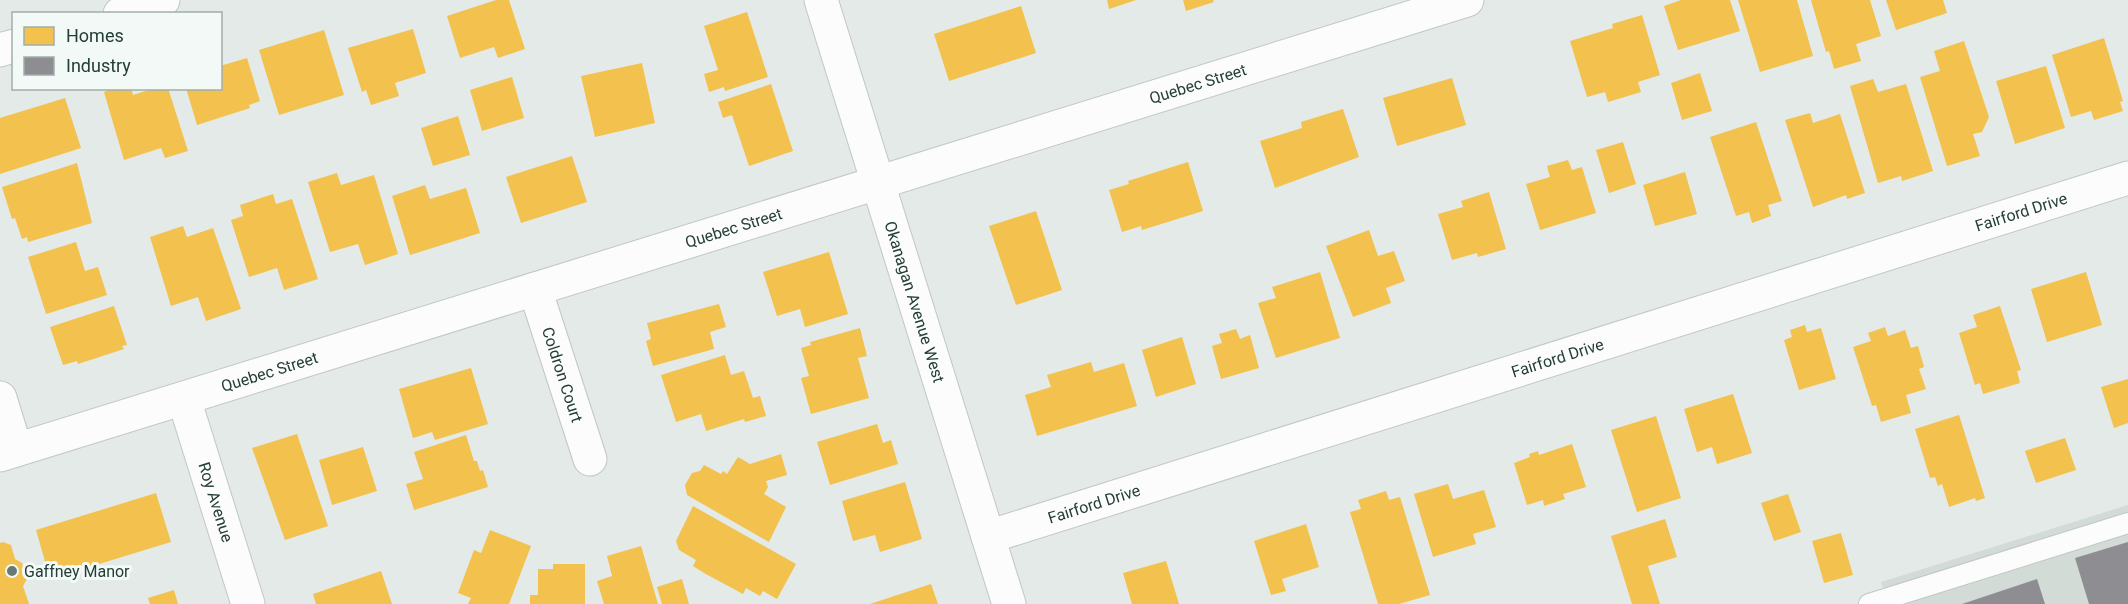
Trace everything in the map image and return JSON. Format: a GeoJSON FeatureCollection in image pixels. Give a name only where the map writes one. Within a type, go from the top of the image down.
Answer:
{"type":"FeatureCollection","features":[{"type":"Feature","properties":{"kind":"street"},"geometry":{"type":"LineString","coordinates":[[126,12],[163,0]]}},
{"type":"Feature","properties":{"kind":"street","name":"Okanagan Avenue West"},"geometry":{"type":"LineString","coordinates":[[821,0],[1009,604]]}},
{"type":"Feature","properties":{"kind":"street","name":"Quebec Street"},"geometry":{"type":"LineString","coordinates":[[8,453],[1467,0]]}},
{"type":"Feature","properties":{"kind":"street","name":"Fairford Drive"},"geometry":{"type":"LineString","coordinates":[[988,537],[2128,178]]}},
{"type":"Feature","properties":{"kind":"street","name":"Coldron Court"},"geometry":{"type":"LineString","coordinates":[[535,289],[590,459]]}},
{"type":"Feature","properties":{"kind":"street"},"geometry":{"type":"LineString","coordinates":[[0,398],[8,453]]}},
{"type":"Feature","properties":{"kind":"street","name":"Roy Avenue"},"geometry":{"type":"LineString","coordinates":[[184,399],[248,604]]}},
{"type":"Feature","properties":{"kind":"lane"},"geometry":{"type":"LineString","coordinates":[[1869,604],[2128,523]]}},
{"type":"Feature","properties":{"kind":"shaded area"},"geometry":{"type":"Polygon","coordinates":[[[2128,505],[2128,604],[1888,604],[1881,582],[2128,505]]]}},
{"type":"Feature","properties":{"kind":"building: Homes"},"geometry":{"type":"Polygon","coordinates":[[[496,0],[509,0],[525,49],[498,58],[494,47],[460,58],[447,16],[496,0]]]}},
{"type":"Feature","properties":{"kind":"building: Homes"},"geometry":{"type":"Polygon","coordinates":[[[1107,0],[1136,0],[1109,9],[1107,0]]]}},
{"type":"Feature","properties":{"kind":"building: Homes"},"geometry":{"type":"Polygon","coordinates":[[[1183,0],[1213,0],[1214,2],[1186,11],[1183,0]]]}},
{"type":"Feature","properties":{"kind":"building: Homes"},"geometry":{"type":"Polygon","coordinates":[[[1681,0],[1730,0],[1740,31],[1678,50],[1664,6],[1681,0]]]}},
{"type":"Feature","properties":{"kind":"building: Homes"},"geometry":{"type":"Polygon","coordinates":[[[1738,0],[1797,0],[1813,56],[1760,72],[1738,0]]]}},
{"type":"Feature","properties":{"kind":"building: Homes"},"geometry":{"type":"Polygon","coordinates":[[[1811,0],[1870,0],[1881,36],[1856,44],[1861,61],[1834,69],[1829,51],[1826,52],[1811,0]]]}},
{"type":"Feature","properties":{"kind":"building: Homes"},"geometry":{"type":"Polygon","coordinates":[[[1886,0],[1943,0],[1947,13],[1896,30],[1886,0]]]}},
{"type":"Feature","properties":{"kind":"building: Homes"},"geometry":{"type":"Polygon","coordinates":[[[1021,6],[1036,53],[949,81],[934,34],[1021,6]]]}},
{"type":"Feature","properties":{"kind":"building: Homes"},"geometry":{"type":"Polygon","coordinates":[[[747,12],[768,77],[725,91],[724,87],[709,92],[704,74],[718,70],[704,26],[747,12]]]}},
{"type":"Feature","properties":{"kind":"building: Homes"},"geometry":{"type":"Polygon","coordinates":[[[1642,15],[1660,75],[1638,82],[1641,92],[1608,102],[1605,92],[1587,97],[1570,41],[1613,28],[1612,24],[1642,15]]]}},
{"type":"Feature","properties":{"kind":"building: Homes"},"geometry":{"type":"Polygon","coordinates":[[[413,29],[426,73],[395,83],[399,96],[371,105],[366,90],[362,92],[348,48],[413,29]]]}},
{"type":"Feature","properties":{"kind":"building: Homes"},"geometry":{"type":"Polygon","coordinates":[[[324,30],[344,95],[279,115],[259,50],[324,30]]]}},
{"type":"Feature","properties":{"kind":"building: Homes"},"geometry":{"type":"Polygon","coordinates":[[[2104,38],[2123,101],[2120,102],[2123,111],[2094,120],[2091,111],[2071,117],[2052,55],[2104,38]]]}},
{"type":"Feature","properties":{"kind":"building: Homes"},"geometry":{"type":"Polygon","coordinates":[[[1964,41],[1989,117],[1982,132],[1973,134],[1980,156],[1947,166],[1920,77],[1940,71],[1934,51],[1964,41]]]}},
{"type":"Feature","properties":{"kind":"building: Homes"},"geometry":{"type":"Polygon","coordinates":[[[247,58],[260,101],[249,105],[250,108],[197,125],[187,90],[222,90],[222,65],[247,58]]]}},
{"type":"Feature","properties":{"kind":"building: Homes"},"geometry":{"type":"Polygon","coordinates":[[[642,63],[655,123],[595,137],[581,76],[642,63]]]}},
{"type":"Feature","properties":{"kind":"building: Homes"},"geometry":{"type":"Polygon","coordinates":[[[2046,66],[2065,128],[2015,144],[1996,81],[2046,66]]]}},
{"type":"Feature","properties":{"kind":"building: Homes"},"geometry":{"type":"Polygon","coordinates":[[[1700,73],[1712,111],[1682,120],[1671,83],[1700,73]]]}},
{"type":"Feature","properties":{"kind":"building: Homes"},"geometry":{"type":"Polygon","coordinates":[[[512,77],[524,118],[482,131],[470,90],[512,77]]]}},
{"type":"Feature","properties":{"kind":"building: Homes"},"geometry":{"type":"Polygon","coordinates":[[[1452,78],[1466,125],[1397,146],[1383,98],[1452,78]]]}},
{"type":"Feature","properties":{"kind":"building: Homes"},"geometry":{"type":"Polygon","coordinates":[[[1873,79],[1878,92],[1906,84],[1933,171],[1902,181],[1901,176],[1878,183],[1850,86],[1873,79]]]}},
{"type":"Feature","properties":{"kind":"building: Homes"},"geometry":{"type":"Polygon","coordinates":[[[771,84],[793,151],[749,166],[732,115],[723,118],[718,102],[771,84]]]}},
{"type":"Feature","properties":{"kind":"building: Homes"},"geometry":{"type":"Polygon","coordinates":[[[132,90],[133,95],[149,90],[169,90],[188,151],[165,158],[161,148],[124,160],[104,92],[132,90]]]}},
{"type":"Feature","properties":{"kind":"building: Homes"},"geometry":{"type":"Polygon","coordinates":[[[65,98],[81,148],[0,174],[0,118],[65,98]]]}},
{"type":"Feature","properties":{"kind":"building: Homes"},"geometry":{"type":"Polygon","coordinates":[[[1343,109],[1359,157],[1275,188],[1260,141],[1302,128],[1301,122],[1343,109]]]}},
{"type":"Feature","properties":{"kind":"building: Homes"},"geometry":{"type":"Polygon","coordinates":[[[1810,113],[1813,123],[1840,114],[1865,193],[1847,199],[1846,195],[1813,207],[1785,120],[1810,113]]]}},
{"type":"Feature","properties":{"kind":"building: Homes"},"geometry":{"type":"Polygon","coordinates":[[[458,116],[470,155],[433,166],[421,128],[458,116]]]}},
{"type":"Feature","properties":{"kind":"building: Homes"},"geometry":{"type":"Polygon","coordinates":[[[1756,122],[1782,201],[1768,205],[1771,216],[1752,223],[1749,212],[1736,216],[1710,137],[1756,122]]]}},
{"type":"Feature","properties":{"kind":"building: Homes"},"geometry":{"type":"Polygon","coordinates":[[[1623,142],[1636,184],[1609,193],[1596,150],[1623,142]]]}},
{"type":"Feature","properties":{"kind":"building: Homes"},"geometry":{"type":"Polygon","coordinates":[[[572,156],[587,202],[521,223],[506,177],[572,156]]]}},
{"type":"Feature","properties":{"kind":"building: Homes"},"geometry":{"type":"Polygon","coordinates":[[[1568,160],[1572,170],[1582,167],[1596,213],[1540,230],[1526,184],[1550,177],[1547,166],[1568,160]]]}},
{"type":"Feature","properties":{"kind":"building: Homes"},"geometry":{"type":"Polygon","coordinates":[[[1188,162],[1203,211],[1142,230],[1141,226],[1122,232],[1109,190],[1129,184],[1128,181],[1188,162]]]}},
{"type":"Feature","properties":{"kind":"building: Homes"},"geometry":{"type":"Polygon","coordinates":[[[77,163],[92,223],[28,242],[27,237],[22,239],[15,218],[12,219],[2,187],[77,163]]]}},
{"type":"Feature","properties":{"kind":"building: Homes"},"geometry":{"type":"Polygon","coordinates":[[[1685,172],[1697,214],[1655,226],[1643,185],[1685,172]]]}},
{"type":"Feature","properties":{"kind":"building: Homes"},"geometry":{"type":"Polygon","coordinates":[[[337,173],[341,185],[374,175],[398,254],[365,265],[358,244],[330,252],[308,182],[337,173]]]}},
{"type":"Feature","properties":{"kind":"building: Homes"},"geometry":{"type":"Polygon","coordinates":[[[425,185],[430,199],[466,188],[480,233],[410,255],[392,196],[425,185]]]}},
{"type":"Feature","properties":{"kind":"building: Homes"},"geometry":{"type":"Polygon","coordinates":[[[1489,192],[1506,249],[1478,257],[1477,253],[1452,260],[1438,214],[1463,207],[1461,201],[1489,192]]]}},
{"type":"Feature","properties":{"kind":"building: Homes"},"geometry":{"type":"Polygon","coordinates":[[[273,194],[276,204],[292,199],[318,279],[284,290],[277,268],[249,277],[231,220],[243,216],[240,205],[273,194]]]}},
{"type":"Feature","properties":{"kind":"building: Homes"},"geometry":{"type":"Polygon","coordinates":[[[1036,211],[1062,290],[1016,305],[989,226],[1036,211]]]}},
{"type":"Feature","properties":{"kind":"building: Homes"},"geometry":{"type":"Polygon","coordinates":[[[183,226],[187,237],[213,228],[241,309],[206,321],[198,297],[171,306],[150,237],[183,226]]]}},
{"type":"Feature","properties":{"kind":"building: Homes"},"geometry":{"type":"Polygon","coordinates":[[[1369,230],[1378,256],[1394,251],[1405,281],[1386,288],[1391,303],[1353,317],[1326,246],[1369,230]]]}},
{"type":"Feature","properties":{"kind":"building: Homes"},"geometry":{"type":"Polygon","coordinates":[[[76,242],[85,271],[98,267],[107,295],[46,314],[28,257],[76,242]]]}},
{"type":"Feature","properties":{"kind":"building: Homes"},"geometry":{"type":"Polygon","coordinates":[[[829,252],[848,314],[805,327],[800,309],[777,316],[763,272],[829,252]]]}},
{"type":"Feature","properties":{"kind":"building: Homes"},"geometry":{"type":"Polygon","coordinates":[[[1320,272],[1340,338],[1276,358],[1258,303],[1276,298],[1272,287],[1320,272]]]}},
{"type":"Feature","properties":{"kind":"building: Homes"},"geometry":{"type":"Polygon","coordinates":[[[2086,272],[2102,325],[2047,342],[2031,289],[2086,272]]]}},
{"type":"Feature","properties":{"kind":"building: Homes"},"geometry":{"type":"Polygon","coordinates":[[[719,304],[726,327],[710,332],[714,349],[653,366],[646,341],[651,339],[647,323],[719,304]]]}},
{"type":"Feature","properties":{"kind":"building: Homes"},"geometry":{"type":"Polygon","coordinates":[[[114,306],[127,345],[122,346],[124,349],[78,364],[77,361],[63,365],[50,327],[114,306]]]}},
{"type":"Feature","properties":{"kind":"building: Homes"},"geometry":{"type":"Polygon","coordinates":[[[2000,306],[2021,370],[2017,371],[2020,383],[1983,394],[1980,383],[1975,385],[1959,333],[1977,327],[1973,315],[2000,306]]]}},
{"type":"Feature","properties":{"kind":"building: Homes"},"geometry":{"type":"Polygon","coordinates":[[[1805,325],[1807,332],[1821,328],[1836,379],[1799,390],[1784,340],[1792,337],[1790,330],[1805,325]]]}},
{"type":"Feature","properties":{"kind":"building: Homes"},"geometry":{"type":"Polygon","coordinates":[[[1885,327],[1888,336],[1905,330],[1911,348],[1918,346],[1924,367],[1919,369],[1926,389],[1906,395],[1911,413],[1881,422],[1876,405],[1872,406],[1853,347],[1871,341],[1868,333],[1885,327]]]}},
{"type":"Feature","properties":{"kind":"building: Homes"},"geometry":{"type":"Polygon","coordinates":[[[860,328],[867,356],[858,358],[869,398],[811,414],[801,378],[809,376],[801,348],[811,345],[810,342],[860,328]]]}},
{"type":"Feature","properties":{"kind":"building: Homes"},"geometry":{"type":"Polygon","coordinates":[[[1236,329],[1240,339],[1250,335],[1259,368],[1221,379],[1212,346],[1222,343],[1219,334],[1236,329]]]}},
{"type":"Feature","properties":{"kind":"building: Homes"},"geometry":{"type":"Polygon","coordinates":[[[1182,337],[1196,384],[1156,397],[1142,350],[1182,337]]]}},
{"type":"Feature","properties":{"kind":"building: Homes"},"geometry":{"type":"Polygon","coordinates":[[[725,355],[731,375],[744,371],[753,398],[760,396],[766,416],[745,422],[744,419],[706,431],[701,414],[676,422],[661,375],[725,355]]]}},
{"type":"Feature","properties":{"kind":"building: Homes"},"geometry":{"type":"Polygon","coordinates":[[[1091,362],[1094,372],[1124,363],[1137,406],[1037,436],[1025,395],[1051,387],[1047,375],[1091,362]]]}},
{"type":"Feature","properties":{"kind":"building: Homes"},"geometry":{"type":"Polygon","coordinates":[[[471,368],[488,424],[435,440],[432,432],[413,438],[399,389],[471,368]]]}},
{"type":"Feature","properties":{"kind":"building: Homes"},"geometry":{"type":"Polygon","coordinates":[[[2128,379],[2128,423],[2114,428],[2101,387],[2128,379]]]}},
{"type":"Feature","properties":{"kind":"building: Homes"},"geometry":{"type":"Polygon","coordinates":[[[1733,394],[1752,453],[1717,464],[1712,447],[1697,452],[1684,409],[1733,394]]]}},
{"type":"Feature","properties":{"kind":"building: Homes"},"geometry":{"type":"Polygon","coordinates":[[[1959,415],[1985,498],[1976,501],[1975,498],[1949,507],[1942,484],[1938,486],[1935,477],[1930,478],[1915,429],[1959,415]]]}},
{"type":"Feature","properties":{"kind":"building: Homes"},"geometry":{"type":"Polygon","coordinates":[[[1656,416],[1681,498],[1637,512],[1611,430],[1656,416]]]}},
{"type":"Feature","properties":{"kind":"building: Homes"},"geometry":{"type":"Polygon","coordinates":[[[877,424],[883,443],[891,440],[898,464],[830,485],[817,442],[877,424]]]}},
{"type":"Feature","properties":{"kind":"building: Homes"},"geometry":{"type":"Polygon","coordinates":[[[297,434],[328,526],[285,540],[252,448],[297,434]]]}},
{"type":"Feature","properties":{"kind":"building: Homes"},"geometry":{"type":"Polygon","coordinates":[[[466,435],[474,461],[477,461],[480,471],[483,470],[488,487],[414,510],[406,484],[423,479],[414,452],[466,435]]]}},
{"type":"Feature","properties":{"kind":"building: Homes"},"geometry":{"type":"Polygon","coordinates":[[[2065,438],[2076,470],[2036,483],[2025,451],[2065,438]]]}},
{"type":"Feature","properties":{"kind":"building: Homes"},"geometry":{"type":"Polygon","coordinates":[[[1572,444],[1586,487],[1563,494],[1565,499],[1544,506],[1543,500],[1527,505],[1514,463],[1538,451],[1539,455],[1572,444]]]}},
{"type":"Feature","properties":{"kind":"building: Homes"},"geometry":{"type":"Polygon","coordinates":[[[363,447],[377,491],[332,505],[319,460],[363,447]]]}},
{"type":"Feature","properties":{"kind":"building: Homes"},"geometry":{"type":"Polygon","coordinates":[[[781,454],[787,475],[766,481],[768,487],[764,494],[786,507],[769,542],[687,495],[685,485],[692,473],[700,471],[704,465],[721,474],[723,471],[727,474],[738,457],[750,464],[781,454]]]}},
{"type":"Feature","properties":{"kind":"building: Homes"},"geometry":{"type":"Polygon","coordinates":[[[905,482],[922,539],[880,552],[875,535],[853,541],[842,501],[905,482]]]}},
{"type":"Feature","properties":{"kind":"building: Homes"},"geometry":{"type":"Polygon","coordinates":[[[1448,484],[1453,499],[1484,490],[1496,527],[1473,534],[1476,544],[1433,557],[1414,494],[1448,484]]]}},
{"type":"Feature","properties":{"kind":"building: Homes"},"geometry":{"type":"Polygon","coordinates":[[[1386,491],[1389,500],[1400,497],[1430,595],[1399,604],[1378,604],[1350,512],[1361,509],[1358,500],[1386,491]]]}},
{"type":"Feature","properties":{"kind":"building: Homes"},"geometry":{"type":"Polygon","coordinates":[[[156,493],[171,542],[50,579],[36,530],[156,493]]]}},
{"type":"Feature","properties":{"kind":"building: Homes"},"geometry":{"type":"Polygon","coordinates":[[[1788,494],[1801,532],[1774,541],[1761,503],[1788,494]]]}},
{"type":"Feature","properties":{"kind":"building: Homes"},"geometry":{"type":"Polygon","coordinates":[[[693,506],[796,564],[777,599],[763,591],[760,596],[746,588],[743,594],[693,566],[696,560],[679,550],[676,541],[693,506]]]}},
{"type":"Feature","properties":{"kind":"building: Homes"},"geometry":{"type":"Polygon","coordinates":[[[1665,519],[1677,557],[1648,566],[1660,604],[1632,604],[1611,536],[1665,519]]]}},
{"type":"Feature","properties":{"kind":"building: Homes"},"geometry":{"type":"Polygon","coordinates":[[[1306,524],[1319,567],[1282,579],[1286,591],[1271,595],[1254,541],[1306,524]]]}},
{"type":"Feature","properties":{"kind":"building: Homes"},"geometry":{"type":"Polygon","coordinates":[[[490,530],[531,546],[509,604],[468,604],[471,598],[458,593],[474,550],[481,553],[490,530]]]}},
{"type":"Feature","properties":{"kind":"building: Homes"},"geometry":{"type":"Polygon","coordinates":[[[1841,533],[1853,575],[1824,583],[1812,541],[1841,533]]]}},
{"type":"Feature","properties":{"kind":"building: Homes","name":"Gaffney Manor"},"geometry":{"type":"Polygon","coordinates":[[[0,543],[11,545],[15,559],[22,563],[27,579],[23,586],[29,604],[0,604],[0,543]]]}},
{"type":"Feature","properties":{"kind":"building: Homes"},"geometry":{"type":"Polygon","coordinates":[[[641,546],[658,604],[604,604],[597,581],[612,576],[607,556],[641,546]]]}},
{"type":"Feature","properties":{"kind":"building: Homes"},"geometry":{"type":"Polygon","coordinates":[[[1166,561],[1179,604],[1132,604],[1123,573],[1166,561]]]}},
{"type":"Feature","properties":{"kind":"building: Homes"},"geometry":{"type":"Polygon","coordinates":[[[553,564],[585,564],[585,604],[530,604],[530,595],[538,595],[538,569],[553,569],[553,564]]]}},
{"type":"Feature","properties":{"kind":"building: Homes"},"geometry":{"type":"Polygon","coordinates":[[[381,571],[392,604],[316,604],[313,594],[381,571]]]}},
{"type":"Feature","properties":{"kind":"building: Homes"},"geometry":{"type":"Polygon","coordinates":[[[682,579],[689,604],[662,604],[657,587],[682,579]]]}},
{"type":"Feature","properties":{"kind":"building: Homes"},"geometry":{"type":"Polygon","coordinates":[[[931,584],[938,604],[870,604],[931,584]]]}},
{"type":"Feature","properties":{"kind":"building: Homes"},"geometry":{"type":"Polygon","coordinates":[[[174,590],[178,604],[150,604],[148,598],[174,590]]]}},
{"type":"Feature","properties":{"kind":"building: Industry"},"geometry":{"type":"Polygon","coordinates":[[[2128,542],[2128,604],[2089,604],[2075,558],[2128,542]]]}},
{"type":"Feature","properties":{"kind":"building: Industry"},"geometry":{"type":"Polygon","coordinates":[[[2037,579],[2045,604],[1962,604],[2037,579]]]}},
{"type":"Feature","properties":{"kind":"place","name":"Gaffney Manor"},"geometry":{"type":"Point","coordinates":[12,571]}}]}
